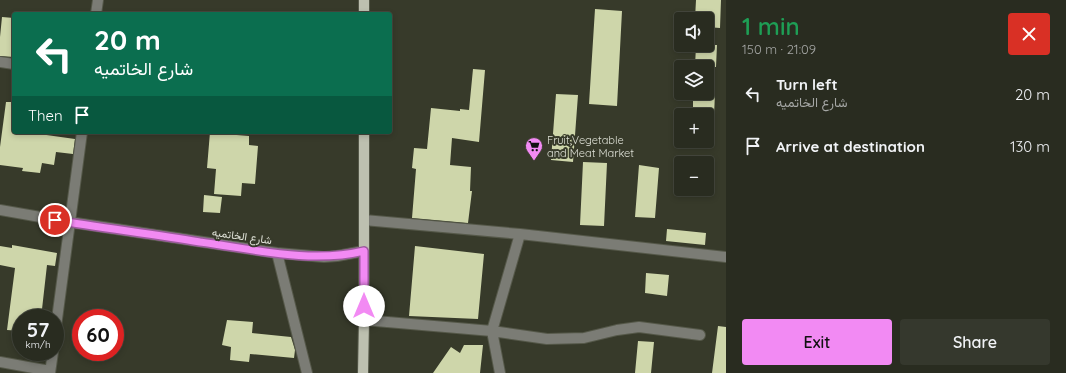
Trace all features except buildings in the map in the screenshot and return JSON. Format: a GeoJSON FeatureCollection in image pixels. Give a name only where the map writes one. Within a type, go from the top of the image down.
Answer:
{"type":"FeatureCollection","features":[{"type":"Feature","properties":{"kind":"main road"},"geometry":{"type":"LineString","coordinates":[[364,0],[364,12]]}},
{"type":"Feature","properties":{"kind":"main road"},"geometry":{"type":"LineString","coordinates":[[363,373],[364,134]]}},
{"type":"Feature","properties":{"kind":"street"},"geometry":{"type":"LineString","coordinates":[[96,12],[98,0]]}},
{"type":"Feature","properties":{"kind":"street"},"geometry":{"type":"LineString","coordinates":[[0,62],[12,64]]}},
{"type":"Feature","properties":{"kind":"street"},"geometry":{"type":"LineString","coordinates":[[58,309],[82,134]]}},
{"type":"Feature","properties":{"kind":"street","name":"شارع الخاتميه"},"geometry":{"type":"LineString","coordinates":[[0,210],[69,222],[277,253],[324,257],[364,251]]}},
{"type":"Feature","properties":{"kind":"street"},"geometry":{"type":"LineString","coordinates":[[364,220],[520,234],[726,258]]}},
{"type":"Feature","properties":{"kind":"street"},"geometry":{"type":"LineString","coordinates":[[500,373],[492,330],[520,234]]}},
{"type":"Feature","properties":{"kind":"street"},"geometry":{"type":"LineString","coordinates":[[277,253],[305,371]]}},
{"type":"Feature","properties":{"kind":"street"},"geometry":{"type":"LineString","coordinates":[[364,320],[492,330],[547,339],[584,338],[617,330],[639,327],[700,335]]}},
{"type":"Feature","properties":{"kind":"street"},"geometry":{"type":"LineString","coordinates":[[0,362],[50,372],[52,361]]}},
{"type":"Feature","properties":{"kind":"place","name":"Fruit,Vegetable and Meat Market"},"geometry":{"type":"Point","coordinates":[534,161]}},
{"type":"Feature","properties":{"kind":"route"},"geometry":{"type":"LineString","coordinates":[[55,220],[277,253],[324,257],[364,251],[364,306]]}}]}
